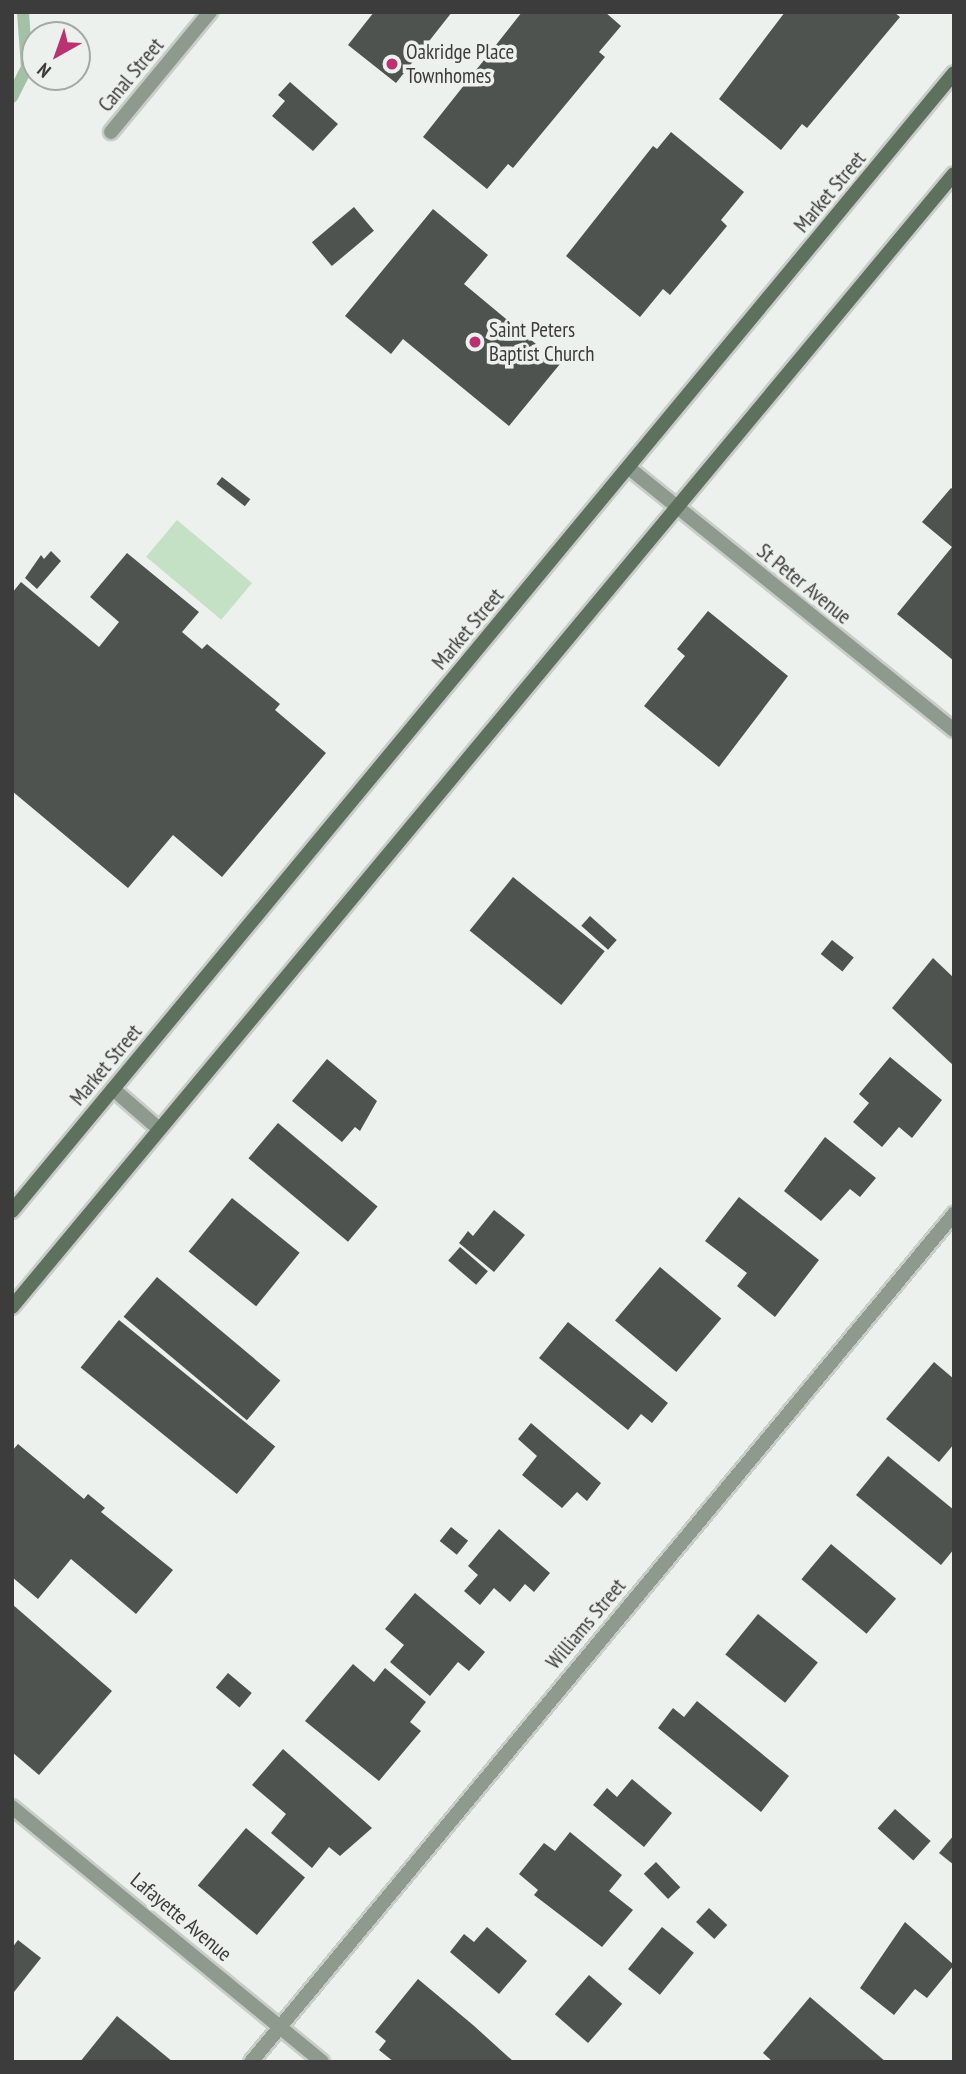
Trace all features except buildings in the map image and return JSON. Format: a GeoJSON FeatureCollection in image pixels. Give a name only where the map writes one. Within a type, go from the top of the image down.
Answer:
{"type":"FeatureCollection","features":[{"type":"Feature","properties":{"kind":"street","name":"Canal Street"},"geometry":{"type":"LineString","coordinates":[[111,132],[210,12]]}},
{"type":"Feature","properties":{"kind":"street","name":"Market Street"},"geometry":{"type":"LineString","coordinates":[[12,1210],[954,73]]}},
{"type":"Feature","properties":{"kind":"street"},"geometry":{"type":"LineString","coordinates":[[12,1307],[954,174]]}},
{"type":"Feature","properties":{"kind":"street","name":"St Peter Avenue"},"geometry":{"type":"LineString","coordinates":[[629,468],[954,730]]}},
{"type":"Feature","properties":{"kind":"street"},"geometry":{"type":"LineString","coordinates":[[113,1089],[159,1129]]}},
{"type":"Feature","properties":{"kind":"street","name":"Williams Street"},"geometry":{"type":"LineString","coordinates":[[251,2062],[954,1214]]}},
{"type":"Feature","properties":{"kind":"street","name":"Lafayette Avenue"},"geometry":{"type":"LineString","coordinates":[[12,1807],[322,2062]]}},
{"type":"Feature","properties":{"kind":"green space"},"geometry":{"type":"Polygon","coordinates":[[[177,520],[252,583],[221,620],[146,557],[177,520]]]}},
{"type":"Feature","properties":{"kind":"waterway"},"geometry":{"type":"LineString","coordinates":[[12,97],[27,68],[23,12]]}},
{"type":"Feature","properties":{"kind":"place","name":"Oakridge Place Townhomes"},"geometry":{"type":"Point","coordinates":[392,64]}},
{"type":"Feature","properties":{"kind":"place","name":"Saint Peters Baptist Church"},"geometry":{"type":"Point","coordinates":[475,342]}}]}
